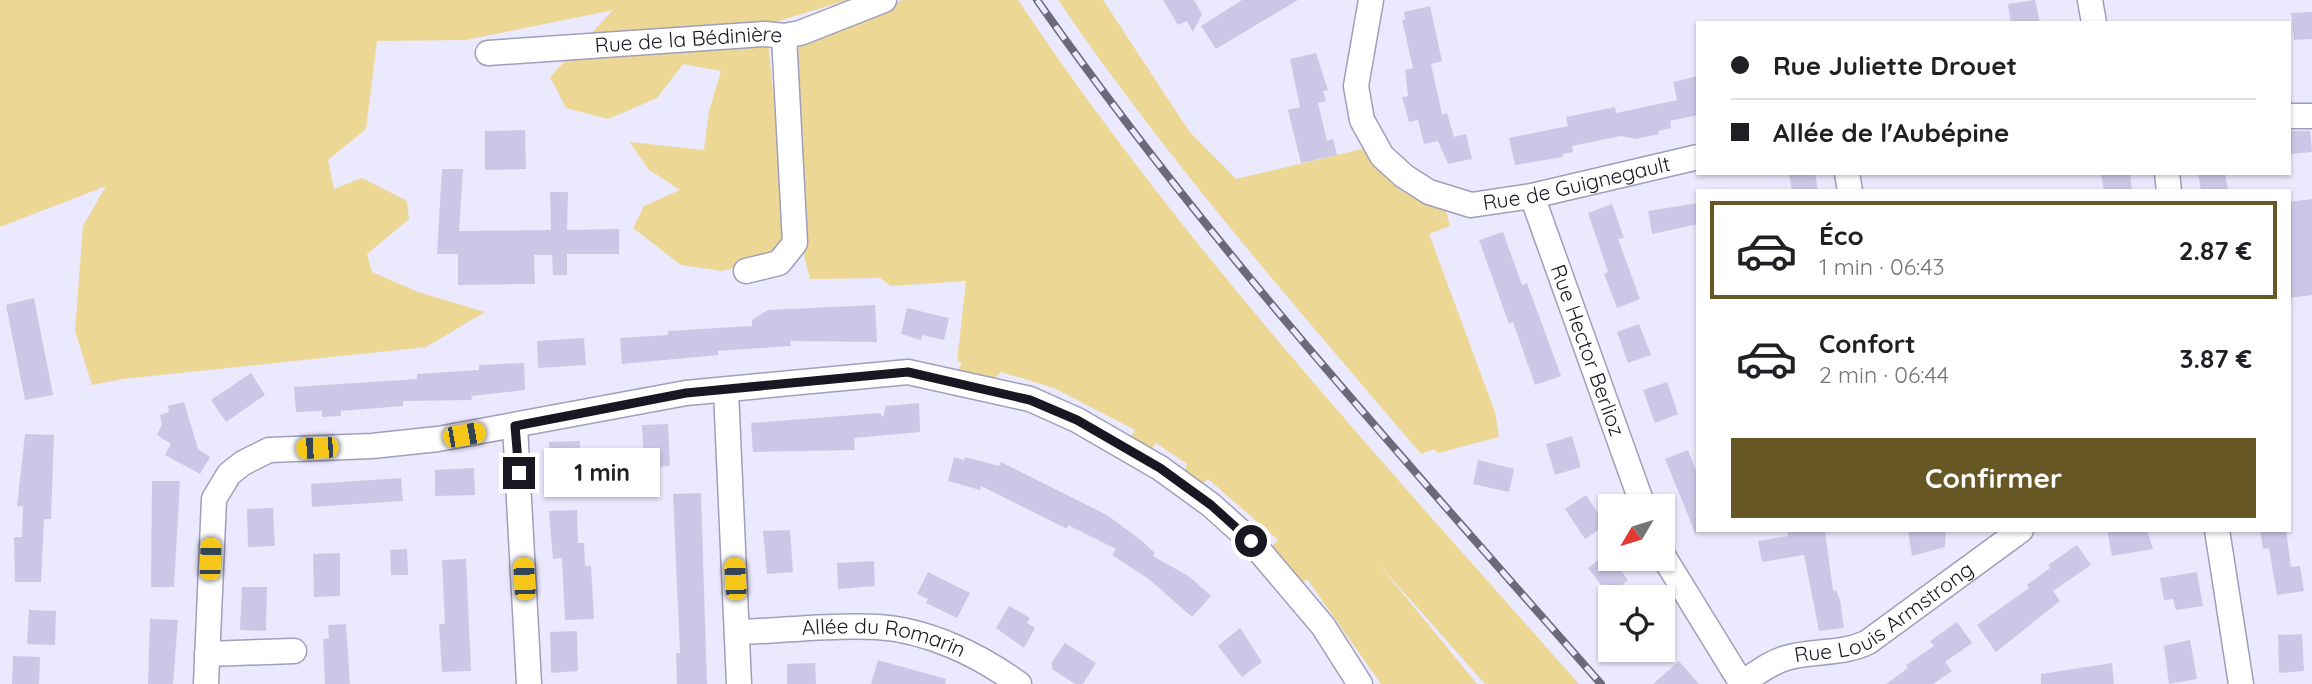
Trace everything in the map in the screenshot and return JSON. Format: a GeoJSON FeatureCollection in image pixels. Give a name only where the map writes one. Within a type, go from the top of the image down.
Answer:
{"type":"FeatureCollection","features":[{"type":"Feature","properties":{"kind":"street","name":"Rue de la Bédinière"},"geometry":{"type":"LineString","coordinates":[[488,52],[765,34],[784,37],[884,0]]}},
{"type":"Feature","properties":{"kind":"street","name":"Rue de Guignegault"},"geometry":{"type":"LineString","coordinates":[[1371,0],[1356,86],[1362,120],[1381,156],[1429,192],[1471,205],[1532,196],[1696,157]]}},
{"type":"Feature","properties":{"kind":"street"},"geometry":{"type":"LineString","coordinates":[[2090,0],[2094,21]]}},
{"type":"Feature","properties":{"kind":"street"},"geometry":{"type":"LineString","coordinates":[[746,271],[779,264],[795,243],[784,37]]}},
{"type":"Feature","properties":{"kind":"street"},"geometry":{"type":"LineString","coordinates":[[2291,116],[2312,116]]}},
{"type":"Feature","properties":{"kind":"street","name":"Rue Hector Berlioz"},"geometry":{"type":"LineString","coordinates":[[1532,196],[1639,494]]}},
{"type":"Feature","properties":{"kind":"street"},"geometry":{"type":"LineString","coordinates":[[206,684],[214,499],[229,474],[243,463],[269,450],[372,446],[515,426],[686,393],[908,372],[1030,400],[1077,420],[1160,468],[1211,505],[1251,541],[1323,626],[1360,684]]}},
{"type":"Feature","properties":{"kind":"street"},"geometry":{"type":"LineString","coordinates":[[726,391],[739,684]]}},
{"type":"Feature","properties":{"kind":"street"},"geometry":{"type":"LineString","coordinates":[[515,426],[529,684]]}},
{"type":"Feature","properties":{"kind":"street","name":"Rue Louis Armstrong"},"geometry":{"type":"LineString","coordinates":[[1742,683],[1768,665],[1787,658],[1853,649],[1868,642],[2018,532]]}},
{"type":"Feature","properties":{"kind":"street"},"geometry":{"type":"LineString","coordinates":[[2217,532],[2241,684]]}},
{"type":"Feature","properties":{"kind":"street"},"geometry":{"type":"LineString","coordinates":[[1673,571],[1742,683]]}},
{"type":"Feature","properties":{"kind":"street","name":"Allée du Romarin"},"geometry":{"type":"LineString","coordinates":[[738,632],[877,627],[923,634],[995,666],[1019,684]]}},
{"type":"Feature","properties":{"kind":"street"},"geometry":{"type":"LineString","coordinates":[[207,654],[294,651]]}},
{"type":"Feature","properties":{"kind":"shaded area"},"geometry":{"type":"Polygon","coordinates":[[[0,0],[847,0],[766,25],[789,238],[776,257],[722,271],[681,265],[633,228],[644,206],[680,190],[648,169],[630,142],[704,150],[709,111],[721,71],[683,64],[657,98],[608,119],[566,108],[550,77],[613,10],[466,40],[377,41],[366,129],[328,160],[334,189],[362,178],[407,201],[409,219],[367,254],[372,272],[418,292],[485,312],[426,347],[123,379],[92,385],[75,331],[83,226],[106,186],[0,227],[0,0]]]}},
{"type":"Feature","properties":{"kind":"shaded area"},"geometry":{"type":"Polygon","coordinates":[[[903,0],[1018,0],[1147,180],[1216,266],[1359,435],[1579,684],[1485,684],[1377,562],[1477,684],[1381,684],[1307,579],[1301,584],[1269,549],[1278,540],[1208,479],[1198,487],[1183,475],[1187,464],[1156,443],[1149,452],[1129,440],[1135,430],[1054,388],[1001,372],[992,381],[958,370],[962,362],[957,361],[966,281],[891,286],[880,278],[810,279],[803,252],[793,58],[805,37],[903,0]]]}},
{"type":"Feature","properties":{"kind":"shaded area"},"geometry":{"type":"Polygon","coordinates":[[[1058,0],[1103,0],[1189,131],[1236,179],[1362,149],[1400,190],[1446,211],[1450,226],[1429,234],[1495,412],[1499,437],[1438,453],[1434,449],[1421,454],[1188,175],[1143,118],[1058,0]]]}},
{"type":"Feature","properties":{"kind":"building"},"geometry":{"type":"Polygon","coordinates":[[[1163,0],[1194,0],[1202,14],[1193,32],[1187,21],[1178,25],[1163,0]]]}},
{"type":"Feature","properties":{"kind":"building"},"geometry":{"type":"Polygon","coordinates":[[[1242,0],[1298,0],[1216,49],[1201,26],[1242,0]]]}},
{"type":"Feature","properties":{"kind":"building"},"geometry":{"type":"Polygon","coordinates":[[[2035,0],[2040,21],[2011,21],[2008,4],[2035,0]]]}},
{"type":"Feature","properties":{"kind":"building"},"geometry":{"type":"Polygon","coordinates":[[[1430,6],[1442,61],[1431,64],[1442,114],[1447,113],[1454,137],[1466,134],[1472,159],[1448,164],[1438,141],[1424,144],[1418,120],[1409,122],[1402,97],[1408,96],[1405,70],[1413,68],[1402,20],[1405,20],[1404,12],[1430,6]]]}},
{"type":"Feature","properties":{"kind":"building"},"geometry":{"type":"Polygon","coordinates":[[[2312,12],[2312,39],[2294,40],[2291,13],[2312,12]]]}},
{"type":"Feature","properties":{"kind":"building"},"geometry":{"type":"Polygon","coordinates":[[[1316,53],[1328,90],[1323,91],[1326,101],[1318,103],[1327,141],[1333,139],[1337,155],[1301,163],[1288,110],[1300,107],[1290,59],[1316,53]]]}},
{"type":"Feature","properties":{"kind":"building"},"geometry":{"type":"Polygon","coordinates":[[[1696,76],[1696,115],[1670,121],[1671,128],[1658,131],[1659,134],[1635,139],[1621,136],[1572,146],[1573,152],[1563,154],[1563,157],[1515,165],[1509,138],[1568,126],[1566,117],[1615,107],[1616,113],[1677,100],[1673,82],[1696,76]]]}},
{"type":"Feature","properties":{"kind":"building"},"geometry":{"type":"Polygon","coordinates":[[[525,130],[526,169],[485,170],[485,131],[525,130]]]}},
{"type":"Feature","properties":{"kind":"building"},"geometry":{"type":"Polygon","coordinates":[[[2291,131],[2310,131],[2312,152],[2291,154],[2291,131]]]}},
{"type":"Feature","properties":{"kind":"building"},"geometry":{"type":"Polygon","coordinates":[[[442,169],[463,169],[459,231],[551,230],[550,192],[568,192],[567,230],[619,229],[619,254],[567,254],[567,275],[553,275],[552,255],[534,255],[535,284],[458,285],[458,254],[437,254],[442,169]]]}},
{"type":"Feature","properties":{"kind":"building"},"geometry":{"type":"Polygon","coordinates":[[[1789,175],[1815,175],[1818,189],[1792,189],[1789,175]]]}},
{"type":"Feature","properties":{"kind":"building"},"geometry":{"type":"Polygon","coordinates":[[[2101,175],[2130,175],[2132,189],[2104,189],[2101,175]]]}},
{"type":"Feature","properties":{"kind":"building"},"geometry":{"type":"Polygon","coordinates":[[[2198,175],[2225,175],[2228,189],[2201,189],[2198,175]]]}},
{"type":"Feature","properties":{"kind":"building"},"geometry":{"type":"Polygon","coordinates":[[[2312,199],[2312,295],[2291,298],[2291,202],[2312,199]]]}},
{"type":"Feature","properties":{"kind":"building"},"geometry":{"type":"Polygon","coordinates":[[[1696,203],[1696,224],[1652,234],[1648,211],[1696,203]]]}},
{"type":"Feature","properties":{"kind":"building"},"geometry":{"type":"Polygon","coordinates":[[[1612,204],[1624,238],[1618,239],[1640,299],[1617,308],[1604,274],[1608,272],[1588,213],[1612,204]]]}},
{"type":"Feature","properties":{"kind":"building"},"geometry":{"type":"Polygon","coordinates":[[[1503,232],[1522,285],[1527,283],[1561,376],[1535,385],[1513,322],[1509,324],[1479,240],[1503,232]]]}},
{"type":"Feature","properties":{"kind":"building"},"geometry":{"type":"Polygon","coordinates":[[[34,298],[53,395],[25,400],[6,305],[34,298]]]}},
{"type":"Feature","properties":{"kind":"building"},"geometry":{"type":"Polygon","coordinates":[[[875,305],[877,342],[790,341],[791,346],[718,351],[718,355],[622,364],[620,338],[668,335],[668,331],[752,326],[752,320],[768,310],[875,305]]]}},
{"type":"Feature","properties":{"kind":"building"},"geometry":{"type":"Polygon","coordinates":[[[907,308],[949,318],[944,340],[922,335],[921,340],[901,334],[907,308]]]}},
{"type":"Feature","properties":{"kind":"building"},"geometry":{"type":"Polygon","coordinates":[[[1639,324],[1651,355],[1628,363],[1617,332],[1639,324]]]}},
{"type":"Feature","properties":{"kind":"building"},"geometry":{"type":"Polygon","coordinates":[[[584,338],[586,365],[538,368],[537,341],[584,338]]]}},
{"type":"Feature","properties":{"kind":"building"},"geometry":{"type":"Polygon","coordinates":[[[524,363],[525,390],[471,396],[472,400],[403,401],[403,406],[341,411],[341,416],[322,417],[322,411],[296,412],[294,387],[417,379],[417,374],[479,370],[479,365],[524,363]]]}},
{"type":"Feature","properties":{"kind":"building"},"geometry":{"type":"Polygon","coordinates":[[[251,373],[265,395],[226,422],[211,400],[251,373]]]}},
{"type":"Feature","properties":{"kind":"building"},"geometry":{"type":"Polygon","coordinates":[[[1667,382],[1678,414],[1655,423],[1643,390],[1667,382]]]}},
{"type":"Feature","properties":{"kind":"building"},"geometry":{"type":"Polygon","coordinates":[[[184,402],[198,449],[210,457],[200,474],[165,455],[171,444],[157,435],[162,424],[160,415],[169,412],[168,406],[184,402]]]}},
{"type":"Feature","properties":{"kind":"building"},"geometry":{"type":"Polygon","coordinates":[[[919,403],[920,432],[854,438],[855,450],[753,452],[751,423],[880,413],[883,417],[886,406],[919,403]]]}},
{"type":"Feature","properties":{"kind":"building"},"geometry":{"type":"Polygon","coordinates":[[[668,424],[670,466],[644,467],[642,425],[668,424]]]}},
{"type":"Feature","properties":{"kind":"building"},"geometry":{"type":"Polygon","coordinates":[[[25,434],[54,435],[51,519],[44,519],[41,582],[15,582],[14,537],[22,537],[23,506],[17,506],[25,434]]]}},
{"type":"Feature","properties":{"kind":"building"},"geometry":{"type":"Polygon","coordinates":[[[1572,436],[1581,467],[1555,475],[1546,444],[1572,436]]]}},
{"type":"Feature","properties":{"kind":"building"},"geometry":{"type":"Polygon","coordinates":[[[580,441],[581,476],[550,477],[549,442],[580,441]]]}},
{"type":"Feature","properties":{"kind":"building"},"geometry":{"type":"Polygon","coordinates":[[[1688,450],[1696,471],[1696,535],[1665,459],[1688,450]]]}},
{"type":"Feature","properties":{"kind":"building"},"geometry":{"type":"Polygon","coordinates":[[[954,457],[964,460],[965,457],[999,466],[1001,462],[1107,515],[1142,541],[1155,553],[1153,556],[1190,577],[1211,596],[1192,617],[1150,580],[1112,555],[1116,549],[1068,525],[1067,529],[981,486],[980,490],[948,481],[954,457]]]}},
{"type":"Feature","properties":{"kind":"building"},"geometry":{"type":"Polygon","coordinates":[[[1478,460],[1514,469],[1509,492],[1473,484],[1478,460]]]}},
{"type":"Feature","properties":{"kind":"building"},"geometry":{"type":"Polygon","coordinates":[[[474,468],[475,495],[435,496],[435,470],[474,468]]]}},
{"type":"Feature","properties":{"kind":"building"},"geometry":{"type":"Polygon","coordinates":[[[401,478],[403,501],[312,507],[311,484],[401,478]]]}},
{"type":"Feature","properties":{"kind":"building"},"geometry":{"type":"Polygon","coordinates":[[[152,481],[180,481],[174,587],[151,587],[152,481]]]}},
{"type":"Feature","properties":{"kind":"building"},"geometry":{"type":"Polygon","coordinates":[[[701,493],[707,684],[677,684],[676,653],[680,653],[673,494],[701,493]]]}},
{"type":"Feature","properties":{"kind":"building"},"geometry":{"type":"Polygon","coordinates":[[[1586,495],[1598,513],[1598,530],[1585,539],[1565,509],[1586,495]]]}},
{"type":"Feature","properties":{"kind":"building"},"geometry":{"type":"Polygon","coordinates":[[[273,508],[275,546],[248,547],[247,509],[273,508]]]}},
{"type":"Feature","properties":{"kind":"building"},"geometry":{"type":"Polygon","coordinates":[[[577,510],[578,543],[584,543],[585,566],[591,566],[594,619],[565,620],[562,558],[553,559],[549,511],[577,510]]]}},
{"type":"Feature","properties":{"kind":"building"},"geometry":{"type":"Polygon","coordinates":[[[790,530],[793,572],[767,574],[763,531],[790,530]]]}},
{"type":"Feature","properties":{"kind":"building"},"geometry":{"type":"Polygon","coordinates":[[[1787,532],[1825,532],[1833,591],[1836,590],[1840,600],[1844,628],[1819,631],[1804,555],[1762,562],[1758,541],[1788,536],[1787,532]]]}},
{"type":"Feature","properties":{"kind":"building"},"geometry":{"type":"Polygon","coordinates":[[[1908,532],[1946,532],[1945,547],[1912,556],[1908,532]]]}},
{"type":"Feature","properties":{"kind":"building"},"geometry":{"type":"Polygon","coordinates":[[[2107,532],[2148,532],[2153,549],[2112,556],[2107,532]]]}},
{"type":"Feature","properties":{"kind":"building"},"geometry":{"type":"Polygon","coordinates":[[[2260,532],[2286,532],[2291,567],[2300,566],[2304,591],[2277,595],[2269,548],[2263,549],[2260,532]]]}},
{"type":"Feature","properties":{"kind":"building"},"geometry":{"type":"Polygon","coordinates":[[[2077,545],[2091,565],[2053,591],[2060,601],[1996,652],[1977,625],[2029,588],[2027,585],[2050,568],[2048,565],[2077,545]]]}},
{"type":"Feature","properties":{"kind":"building"},"geometry":{"type":"Polygon","coordinates":[[[407,549],[408,575],[391,575],[390,550],[407,549]]]}},
{"type":"Feature","properties":{"kind":"building"},"geometry":{"type":"Polygon","coordinates":[[[340,553],[340,596],[314,597],[313,554],[340,553]]]}},
{"type":"Feature","properties":{"kind":"building"},"geometry":{"type":"Polygon","coordinates":[[[466,559],[471,671],[442,672],[439,624],[445,624],[442,560],[466,559]]]}},
{"type":"Feature","properties":{"kind":"building"},"geometry":{"type":"Polygon","coordinates":[[[1598,560],[1598,571],[1621,571],[1628,580],[1622,585],[1601,585],[1588,568],[1598,560]]]}},
{"type":"Feature","properties":{"kind":"building"},"geometry":{"type":"Polygon","coordinates":[[[874,561],[875,586],[838,589],[837,563],[874,561]]]}},
{"type":"Feature","properties":{"kind":"building"},"geometry":{"type":"Polygon","coordinates":[[[928,572],[970,593],[957,618],[926,603],[928,599],[917,594],[928,572]]]}},
{"type":"Feature","properties":{"kind":"building"},"geometry":{"type":"Polygon","coordinates":[[[2197,572],[2203,606],[2176,610],[2173,599],[2164,600],[2160,578],[2197,572]]]}},
{"type":"Feature","properties":{"kind":"building"},"geometry":{"type":"Polygon","coordinates":[[[242,587],[267,587],[266,631],[240,630],[242,587]]]}},
{"type":"Feature","properties":{"kind":"building"},"geometry":{"type":"Polygon","coordinates":[[[1009,606],[1030,618],[1027,623],[1035,628],[1024,648],[996,628],[1009,606]]]}},
{"type":"Feature","properties":{"kind":"building"},"geometry":{"type":"Polygon","coordinates":[[[29,610],[56,611],[55,645],[27,644],[29,610]]]}},
{"type":"Feature","properties":{"kind":"building"},"geometry":{"type":"Polygon","coordinates":[[[150,619],[178,620],[173,684],[148,684],[150,619]]]}},
{"type":"Feature","properties":{"kind":"building"},"geometry":{"type":"Polygon","coordinates":[[[1957,622],[1972,643],[1945,662],[1952,671],[1933,684],[1886,684],[1908,668],[1906,665],[1934,646],[1930,641],[1957,622]]]}},
{"type":"Feature","properties":{"kind":"building"},"geometry":{"type":"Polygon","coordinates":[[[346,624],[350,684],[325,684],[323,639],[329,638],[328,625],[346,624]]]}},
{"type":"Feature","properties":{"kind":"building"},"geometry":{"type":"Polygon","coordinates":[[[1240,628],[1262,662],[1242,677],[1218,646],[1240,628]]]}},
{"type":"Feature","properties":{"kind":"building"},"geometry":{"type":"Polygon","coordinates":[[[577,631],[578,671],[551,673],[550,632],[577,631]]]}},
{"type":"Feature","properties":{"kind":"building"},"geometry":{"type":"Polygon","coordinates":[[[2302,634],[2304,671],[2279,673],[2278,635],[2302,634]]]}},
{"type":"Feature","properties":{"kind":"building"},"geometry":{"type":"Polygon","coordinates":[[[2190,640],[2197,679],[2169,684],[2164,646],[2190,640]]]}},
{"type":"Feature","properties":{"kind":"building"},"geometry":{"type":"Polygon","coordinates":[[[1065,643],[1096,663],[1083,684],[1075,684],[1052,669],[1052,662],[1065,643]]]}},
{"type":"Feature","properties":{"kind":"building"},"geometry":{"type":"Polygon","coordinates":[[[13,656],[40,657],[39,684],[12,684],[13,656]]]}},
{"type":"Feature","properties":{"kind":"building"},"geometry":{"type":"Polygon","coordinates":[[[878,660],[946,679],[945,684],[871,684],[878,660]]]}},
{"type":"Feature","properties":{"kind":"building"},"geometry":{"type":"Polygon","coordinates":[[[1679,661],[1699,684],[1653,684],[1679,661]]]}},
{"type":"Feature","properties":{"kind":"building"},"geometry":{"type":"Polygon","coordinates":[[[815,663],[816,684],[787,684],[787,664],[815,663]]]}},
{"type":"Feature","properties":{"kind":"building"},"geometry":{"type":"Polygon","coordinates":[[[2112,663],[2114,684],[2041,684],[2041,674],[2112,663]]]}},
{"type":"Feature","properties":{"kind":"railway"},"geometry":{"type":"LineString","coordinates":[[1037,0],[1169,178],[1239,264],[1382,434],[1601,684]]}},
{"type":"Feature","properties":{"kind":"route"},"geometry":{"type":"LineString","coordinates":[[519,473],[515,426],[686,393],[908,372],[957,381],[1030,400],[1077,420],[1160,468],[1211,505],[1251,541]]}}]}
